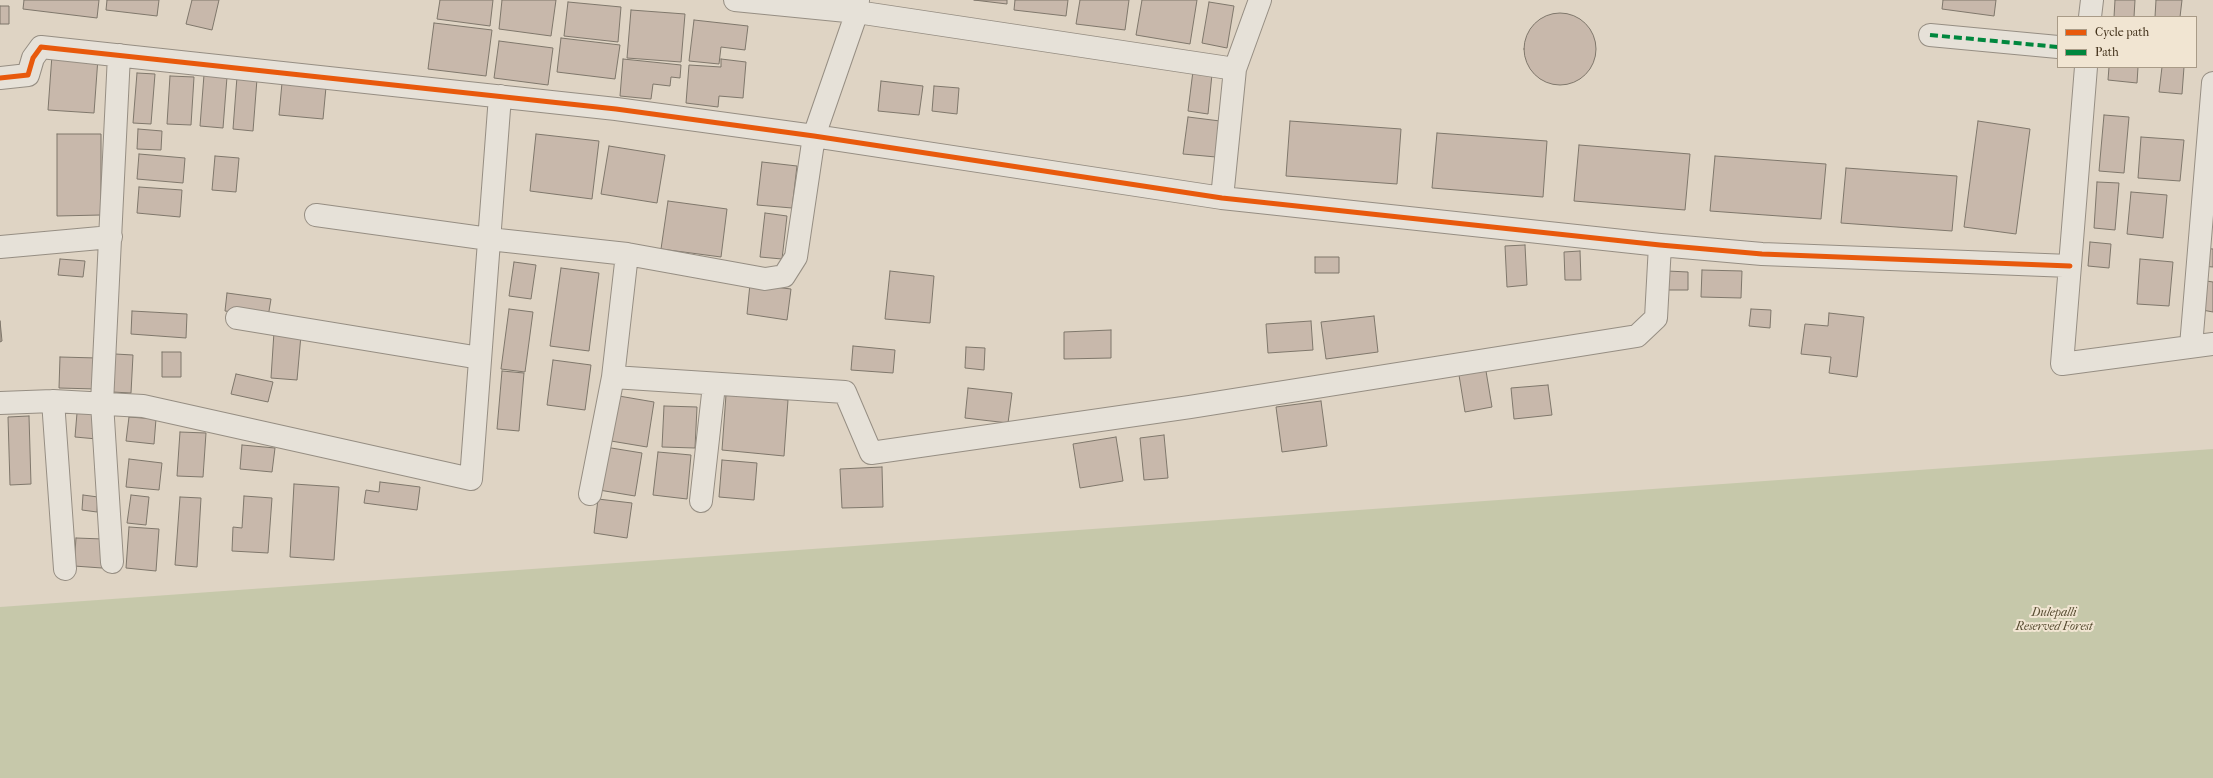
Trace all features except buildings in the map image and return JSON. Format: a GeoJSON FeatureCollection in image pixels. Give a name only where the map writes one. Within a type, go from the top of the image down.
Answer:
{"type":"FeatureCollection","features":[{"type":"Feature","properties":{"kind":"street"},"geometry":{"type":"LineString","coordinates":[[735,0],[858,6],[1235,69]]}},
{"type":"Feature","properties":{"kind":"street"},"geometry":{"type":"LineString","coordinates":[[1222,198],[1235,69],[1260,0]]}},
{"type":"Feature","properties":{"kind":"street"},"geometry":{"type":"LineString","coordinates":[[2090,16],[2092,0]]}},
{"type":"Feature","properties":{"kind":"street"},"geometry":{"type":"LineString","coordinates":[[316,215],[489,239],[627,254],[765,279],[784,276],[796,257],[814,136],[858,6]]}},
{"type":"Feature","properties":{"kind":"street"},"geometry":{"type":"LineString","coordinates":[[1930,35],[2057,47]]}},
{"type":"Feature","properties":{"kind":"street"},"geometry":{"type":"LineString","coordinates":[[0,78],[28,75],[33,58],[41,47],[616,109],[814,136],[1222,198],[1660,245],[1762,254],[2070,266]]}},
{"type":"Feature","properties":{"kind":"street"},"geometry":{"type":"LineString","coordinates":[[112,562],[102,403],[119,55]]}},
{"type":"Feature","properties":{"kind":"street"},"geometry":{"type":"LineString","coordinates":[[2086,68],[2062,364],[2213,344]]}},
{"type":"Feature","properties":{"kind":"street"},"geometry":{"type":"LineString","coordinates":[[2191,346],[2213,84]]}},
{"type":"Feature","properties":{"kind":"street"},"geometry":{"type":"LineString","coordinates":[[0,403],[53,401],[144,406],[471,479],[500,96]]}},
{"type":"Feature","properties":{"kind":"street"},"geometry":{"type":"LineString","coordinates":[[0,247],[111,237]]}},
{"type":"Feature","properties":{"kind":"street"},"geometry":{"type":"LineString","coordinates":[[612,377],[714,385],[845,392],[871,452],[1190,406],[1637,336],[1656,318],[1660,245]]}},
{"type":"Feature","properties":{"kind":"street"},"geometry":{"type":"LineString","coordinates":[[590,494],[612,377],[627,254]]}},
{"type":"Feature","properties":{"kind":"street"},"geometry":{"type":"LineString","coordinates":[[238,318],[480,358]]}},
{"type":"Feature","properties":{"kind":"street"},"geometry":{"type":"LineString","coordinates":[[701,500],[714,385]]}},
{"type":"Feature","properties":{"kind":"street"},"geometry":{"type":"LineString","coordinates":[[53,401],[65,569]]}},
{"type":"Feature","properties":{"kind":"green space","name":"Dulepalli Reserved Forest"},"geometry":{"type":"Polygon","coordinates":[[[2213,449],[2213,778],[0,778],[0,607],[2213,449]]]}},
{"type":"Feature","properties":{"kind":"marked path"},"geometry":{"type":"LineString","coordinates":[[1930,35],[2057,47]]}},
{"type":"Feature","properties":{"kind":"cycle path"},"geometry":{"type":"LineString","coordinates":[[0,78],[28,75],[33,58],[41,47],[616,109],[814,136],[1222,198],[1660,245],[1762,254],[2070,266]]}}]}
